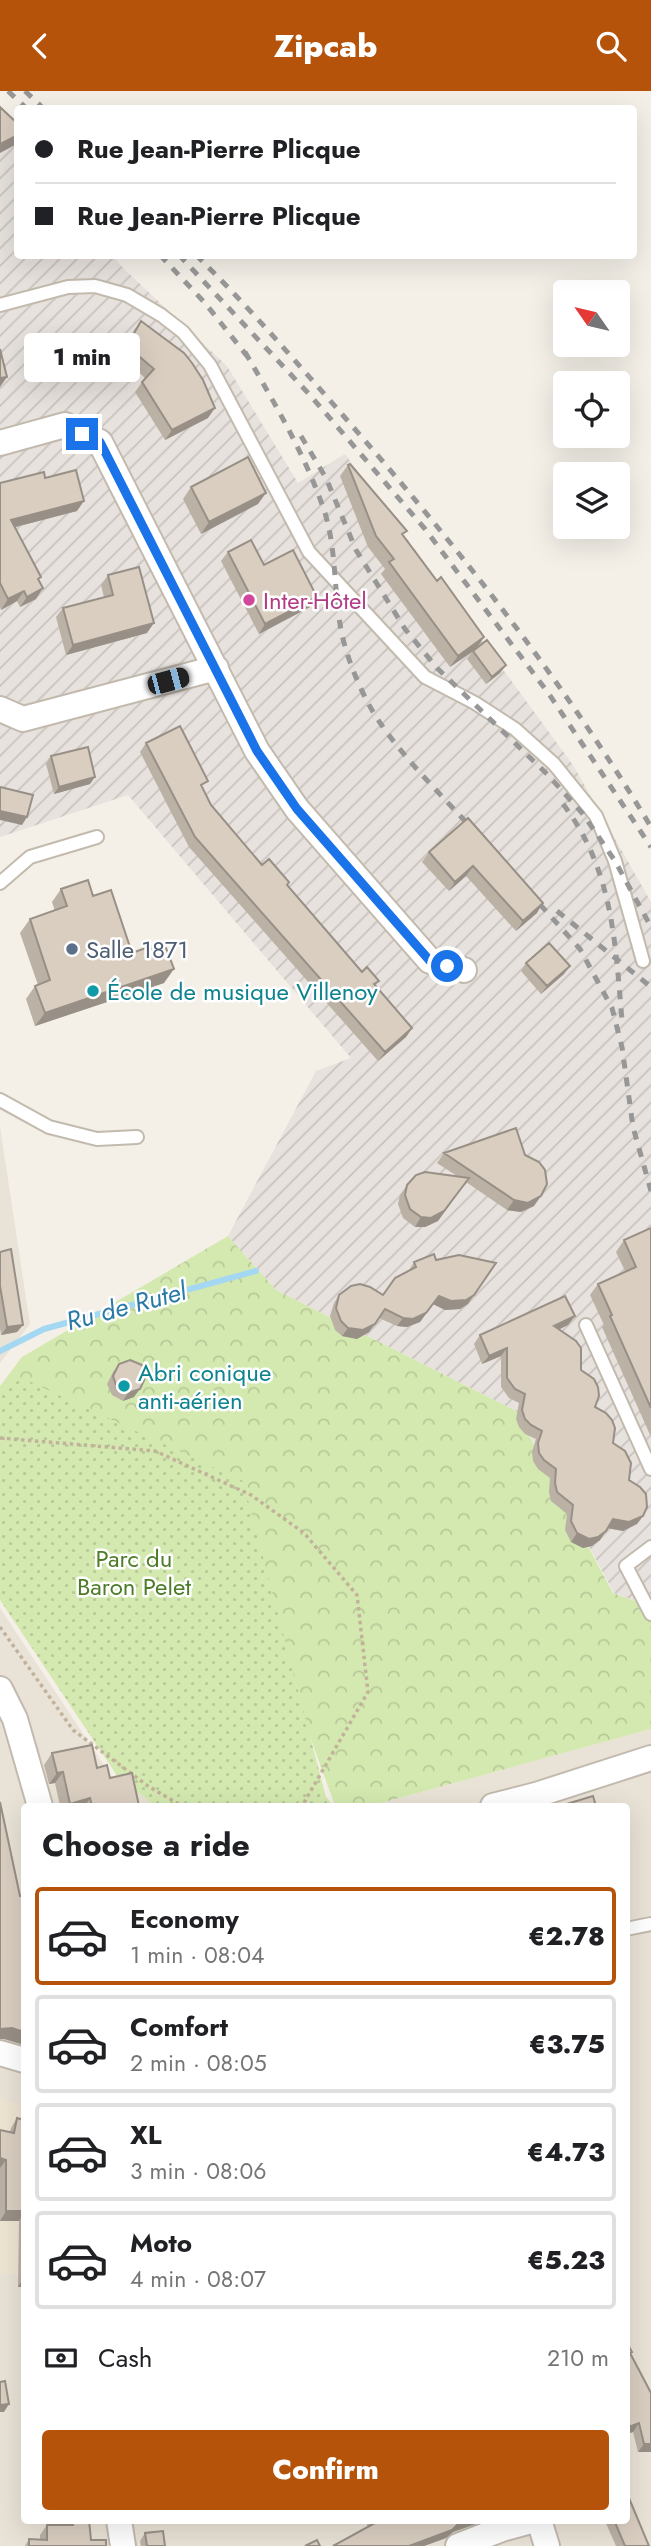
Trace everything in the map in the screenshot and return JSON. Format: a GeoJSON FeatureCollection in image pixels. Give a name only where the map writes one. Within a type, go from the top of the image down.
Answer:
{"type":"FeatureCollection","features":[{"type":"Feature","properties":{"kind":"street"},"geometry":{"type":"LineString","coordinates":[[0,443],[65,425],[100,442],[257,751],[297,809],[430,961],[464,970]]}},
{"type":"Feature","properties":{"kind":"street"},"geometry":{"type":"LineString","coordinates":[[0,709],[23,719],[216,668]]}},
{"type":"Feature","properties":{"kind":"street"},"geometry":{"type":"LineString","coordinates":[[0,1689],[15,1719],[39,1803]]}},
{"type":"Feature","properties":{"kind":"street"},"geometry":{"type":"LineString","coordinates":[[505,1803],[651,1758]]}},
{"type":"Feature","properties":{"kind":"street"},"geometry":{"type":"LineString","coordinates":[[0,2053],[21,2059]]}},
{"type":"Feature","properties":{"kind":"street"},"geometry":{"type":"LineString","coordinates":[[120,2524],[123,2546]]}},
{"type":"Feature","properties":{"kind":"street"},"geometry":{"type":"LineString","coordinates":[[458,2546],[521,2524]]}},
{"type":"Feature","properties":{"kind":"street"},"geometry":{"type":"LineString","coordinates":[[539,2524],[547,2546]]}},
{"type":"Feature","properties":{"kind":"lane"},"geometry":{"type":"LineString","coordinates":[[0,305],[68,287],[95,286],[127,295],[183,332],[210,365],[309,552],[425,677],[475,703],[515,729],[554,764],[596,816],[615,861],[643,961]]}},
{"type":"Feature","properties":{"kind":"lane"},"geometry":{"type":"LineString","coordinates":[[0,883],[30,857],[97,837]]}},
{"type":"Feature","properties":{"kind":"lane"},"geometry":{"type":"LineString","coordinates":[[0,1100],[49,1127],[97,1139],[137,1137]]}},
{"type":"Feature","properties":{"kind":"lane"},"geometry":{"type":"LineString","coordinates":[[586,1325],[651,1469]]}},
{"type":"Feature","properties":{"kind":"lane"},"geometry":{"type":"LineString","coordinates":[[651,1547],[626,1566],[651,1614]]}},
{"type":"Feature","properties":{"kind":"lane"},"geometry":{"type":"LineString","coordinates":[[630,1928],[651,1924]]}},
{"type":"Feature","properties":{"kind":"path"},"geometry":{"type":"LineString","coordinates":[[0,1438],[155,1451],[251,1495],[304,1533],[357,1595],[368,1692],[304,1803]]}},
{"type":"Feature","properties":{"kind":"path"},"geometry":{"type":"LineString","coordinates":[[0,1627],[73,1730],[148,1786],[176,1803]]}},
{"type":"Feature","properties":{"kind":"shaded area"},"geometry":{"type":"Polygon","coordinates":[[[0,116],[14,130],[14,259],[116,259],[227,366],[298,483],[345,454],[573,765],[651,902],[651,1607],[614,1593],[516,1411],[276,1290],[228,1236],[316,1071],[351,1058],[128,795],[0,837],[0,116]]]}},
{"type":"Feature","properties":{"kind":"shaded area"},"geometry":{"type":"Polygon","coordinates":[[[0,1127],[30,1324],[0,1363],[0,1127]]]}},
{"type":"Feature","properties":{"kind":"shaded area"},"geometry":{"type":"Polygon","coordinates":[[[0,1608],[115,1782],[258,1803],[21,1803],[21,2524],[630,2524],[630,1803],[381,1803],[651,1729],[651,2546],[0,2546],[0,1608]]]}},
{"type":"Feature","properties":{"kind":"shaded area"},"geometry":{"type":"Polygon","coordinates":[[[0,2099],[21,2104],[21,2275],[0,2273],[0,2099]]]}},
{"type":"Feature","properties":{"kind":"green space"},"geometry":{"type":"Polygon","coordinates":[[[228,1236],[276,1290],[516,1411],[613,1593],[651,1607],[651,1729],[381,1803],[334,1803],[228,1508],[0,1488],[0,1386],[22,1357],[228,1236]]]}},
{"type":"Feature","properties":{"kind":"green space","name":"Parc du Baron Pelet"},"geometry":{"type":"Polygon","coordinates":[[[24,1379],[243,1481],[326,1797],[331,1803],[151,1803],[116,1774],[0,1600],[0,1387],[24,1379]]]}},
{"type":"Feature","properties":{"kind":"building"},"geometry":{"type":"Polygon","coordinates":[[[0,107],[14,120],[14,137],[0,144],[0,107]]]}},
{"type":"Feature","properties":{"kind":"building"},"geometry":{"type":"Polygon","coordinates":[[[141,321],[184,353],[203,380],[215,408],[172,430],[142,382],[154,369],[127,346],[141,321]]]}},
{"type":"Feature","properties":{"kind":"building"},"geometry":{"type":"Polygon","coordinates":[[[0,349],[7,377],[0,378],[0,349]]]}},
{"type":"Feature","properties":{"kind":"building"},"geometry":{"type":"Polygon","coordinates":[[[248,457],[266,493],[209,522],[191,487],[248,457]]]}},
{"type":"Feature","properties":{"kind":"building"},"geometry":{"type":"Polygon","coordinates":[[[350,464],[407,531],[402,534],[437,581],[441,577],[484,637],[458,656],[389,562],[394,559],[376,536],[348,465],[350,464]]]}},
{"type":"Feature","properties":{"kind":"building"},"geometry":{"type":"Polygon","coordinates":[[[76,470],[84,501],[11,520],[41,577],[38,579],[43,588],[27,597],[24,591],[8,599],[0,583],[0,483],[44,472],[45,478],[76,470]]]}},
{"type":"Feature","properties":{"kind":"building"},"geometry":{"type":"Polygon","coordinates":[[[251,540],[264,565],[293,550],[317,597],[265,624],[228,552],[251,540]]]}},
{"type":"Feature","properties":{"kind":"building"},"geometry":{"type":"Polygon","coordinates":[[[139,567],[154,623],[73,645],[63,608],[113,595],[108,575],[139,567]]]}},
{"type":"Feature","properties":{"kind":"building"},"geometry":{"type":"Polygon","coordinates":[[[487,640],[506,665],[492,677],[473,651],[487,640]]]}},
{"type":"Feature","properties":{"kind":"building"},"geometry":{"type":"Polygon","coordinates":[[[180,726],[208,781],[201,785],[211,805],[262,865],[269,859],[289,882],[287,885],[362,972],[367,967],[379,981],[374,984],[412,1028],[385,1052],[195,837],[146,743],[180,726]]]}},
{"type":"Feature","properties":{"kind":"building"},"geometry":{"type":"Polygon","coordinates":[[[88,747],[95,777],[59,787],[51,756],[88,747]]]}},
{"type":"Feature","properties":{"kind":"building"},"geometry":{"type":"Polygon","coordinates":[[[0,787],[33,795],[27,817],[0,811],[0,787]]]}},
{"type":"Feature","properties":{"kind":"building"},"geometry":{"type":"Polygon","coordinates":[[[468,818],[543,903],[523,921],[473,866],[455,882],[429,852],[468,818]]]}},
{"type":"Feature","properties":{"kind":"building"},"geometry":{"type":"Polygon","coordinates":[[[88,880],[93,896],[111,890],[132,953],[151,946],[154,953],[166,948],[174,969],[45,1013],[35,986],[50,980],[30,919],[67,906],[61,889],[88,880]]]}},
{"type":"Feature","properties":{"kind":"building"},"geometry":{"type":"Polygon","coordinates":[[[549,943],[570,966],[547,986],[526,963],[549,943]]]}},
{"type":"Feature","properties":{"kind":"building"},"geometry":{"type":"Polygon","coordinates":[[[516,1128],[525,1155],[539,1162],[545,1170],[547,1184],[541,1196],[528,1203],[514,1200],[444,1153],[516,1128]]]}},
{"type":"Feature","properties":{"kind":"building"},"geometry":{"type":"Polygon","coordinates":[[[425,1172],[469,1178],[444,1211],[431,1218],[421,1217],[410,1209],[405,1195],[407,1185],[416,1175],[425,1172]]]}},
{"type":"Feature","properties":{"kind":"building"},"geometry":{"type":"Polygon","coordinates":[[[651,1228],[651,1408],[598,1284],[636,1267],[624,1240],[651,1228]]]}},
{"type":"Feature","properties":{"kind":"building"},"geometry":{"type":"Polygon","coordinates":[[[11,1249],[23,1325],[7,1327],[0,1286],[0,1252],[11,1249]]]}},
{"type":"Feature","properties":{"kind":"building"},"geometry":{"type":"Polygon","coordinates":[[[434,1254],[436,1260],[459,1255],[496,1263],[474,1295],[466,1300],[451,1301],[439,1296],[426,1313],[413,1319],[403,1318],[385,1309],[375,1324],[363,1330],[348,1328],[341,1321],[336,1308],[339,1295],[351,1286],[360,1284],[383,1295],[395,1278],[416,1267],[414,1262],[434,1254]]]}},
{"type":"Feature","properties":{"kind":"building"},"geometry":{"type":"Polygon","coordinates":[[[565,1296],[575,1316],[554,1326],[576,1341],[581,1348],[581,1370],[594,1379],[598,1387],[599,1396],[595,1407],[612,1420],[615,1428],[613,1443],[625,1451],[631,1463],[629,1480],[646,1494],[647,1507],[643,1516],[629,1522],[613,1519],[606,1531],[589,1539],[577,1533],[571,1521],[573,1505],[557,1492],[556,1469],[539,1453],[538,1443],[542,1431],[525,1419],[522,1410],[525,1394],[515,1389],[507,1378],[507,1348],[489,1356],[480,1335],[565,1296]]]}},
{"type":"Feature","properties":{"kind":"building","name":"Abri conique anti-aérien"},"geometry":{"type":"Polygon","coordinates":[[[130,1360],[142,1365],[146,1376],[140,1389],[128,1393],[117,1388],[113,1376],[119,1364],[130,1360]]]}},
{"type":"Feature","properties":{"kind":"building"},"geometry":{"type":"Polygon","coordinates":[[[92,1745],[97,1768],[107,1765],[110,1778],[132,1773],[138,1803],[91,1803],[90,1798],[70,1803],[63,1772],[57,1773],[52,1753],[92,1745]]]}},
{"type":"Feature","properties":{"kind":"building"},"geometry":{"type":"Polygon","coordinates":[[[593,1796],[595,1803],[570,1803],[593,1796]]]}},
{"type":"Feature","properties":{"kind":"building"},"geometry":{"type":"Polygon","coordinates":[[[0,1802],[21,1896],[21,2031],[12,2028],[0,2029],[0,1802]]]}},
{"type":"Feature","properties":{"kind":"building"},"geometry":{"type":"Polygon","coordinates":[[[17,2118],[21,2119],[21,2211],[6,2211],[6,2160],[0,2158],[0,2130],[14,2133],[17,2118]]]}},
{"type":"Feature","properties":{"kind":"building"},"geometry":{"type":"Polygon","coordinates":[[[630,2353],[651,2393],[651,2444],[644,2444],[639,2423],[630,2426],[630,2353]]]}},
{"type":"Feature","properties":{"kind":"building"},"geometry":{"type":"Polygon","coordinates":[[[5,2381],[9,2404],[0,2405],[0,2382],[5,2381]]]}},
{"type":"Feature","properties":{"kind":"building"},"geometry":{"type":"Polygon","coordinates":[[[630,2501],[649,2546],[625,2546],[616,2524],[630,2524],[630,2501]]]}},
{"type":"Feature","properties":{"kind":"building"},"geometry":{"type":"Polygon","coordinates":[[[89,2524],[91,2540],[106,2540],[106,2546],[29,2546],[29,2539],[47,2540],[47,2525],[89,2524]]]}},
{"type":"Feature","properties":{"kind":"building"},"geometry":{"type":"Polygon","coordinates":[[[373,2524],[458,2524],[452,2530],[409,2546],[333,2546],[373,2524]]]}},
{"type":"Feature","properties":{"kind":"building"},"geometry":{"type":"Polygon","coordinates":[[[163,2531],[165,2546],[147,2546],[145,2533],[163,2531]]]}},
{"type":"Feature","properties":{"kind":"building"},"geometry":{"type":"Polygon","coordinates":[[[317,2540],[320,2546],[305,2546],[317,2540]]]}},
{"type":"Feature","properties":{"kind":"waterway","name":"Ru de Rutel"},"geometry":{"type":"LineString","coordinates":[[0,1351],[44,1329],[256,1271]]}},
{"type":"Feature","properties":{"kind":"railway"},"geometry":{"type":"LineString","coordinates":[[8,91],[23,105]]}},
{"type":"Feature","properties":{"kind":"railway"},"geometry":{"type":"LineString","coordinates":[[25,91],[40,105]]}},
{"type":"Feature","properties":{"kind":"railway"},"geometry":{"type":"LineString","coordinates":[[164,259],[205,303],[251,361]]}},
{"type":"Feature","properties":{"kind":"railway"},"geometry":{"type":"LineString","coordinates":[[183,259],[310,395],[425,529],[549,694],[651,847]]}},
{"type":"Feature","properties":{"kind":"railway"},"geometry":{"type":"LineString","coordinates":[[200,259],[310,378],[469,566],[546,668],[618,773],[651,827]]}},
{"type":"Feature","properties":{"kind":"railway"},"geometry":{"type":"LineString","coordinates":[[245,352],[299,451],[325,513],[331,540],[342,634],[351,665],[364,694],[390,737],[476,833]]}},
{"type":"Feature","properties":{"kind":"railway"},"geometry":{"type":"LineString","coordinates":[[301,436],[326,478],[356,550],[405,629],[437,668],[547,774],[583,814],[615,861],[651,927]]}},
{"type":"Feature","properties":{"kind":"railway"},"geometry":{"type":"LineString","coordinates":[[563,804],[580,829],[602,881],[613,934],[622,1020]]}},
{"type":"Feature","properties":{"kind":"railway"},"geometry":{"type":"LineString","coordinates":[[528,891],[580,949],[612,1008],[622,1047],[633,1127],[651,1191]]}},
{"type":"Feature","properties":{"kind":"railway"},"geometry":{"type":"LineString","coordinates":[[557,911],[651,987]]}},
{"type":"Feature","properties":{"kind":"place","name":"Inter-Hôtel"},"geometry":{"type":"Point","coordinates":[249,600]}},
{"type":"Feature","properties":{"kind":"place","name":"Salle 1871"},"geometry":{"type":"Point","coordinates":[72,949]}},
{"type":"Feature","properties":{"kind":"place","name":"École de musique Villenoy"},"geometry":{"type":"Point","coordinates":[93,991]}},
{"type":"Feature","properties":{"kind":"place","name":"Abri conique anti-aérien"},"geometry":{"type":"Point","coordinates":[124,1386]}},
{"type":"Feature","properties":{"kind":"route"},"geometry":{"type":"LineString","coordinates":[[82,434],[100,442],[257,751],[297,809],[430,961],[447,966]]}}]}
